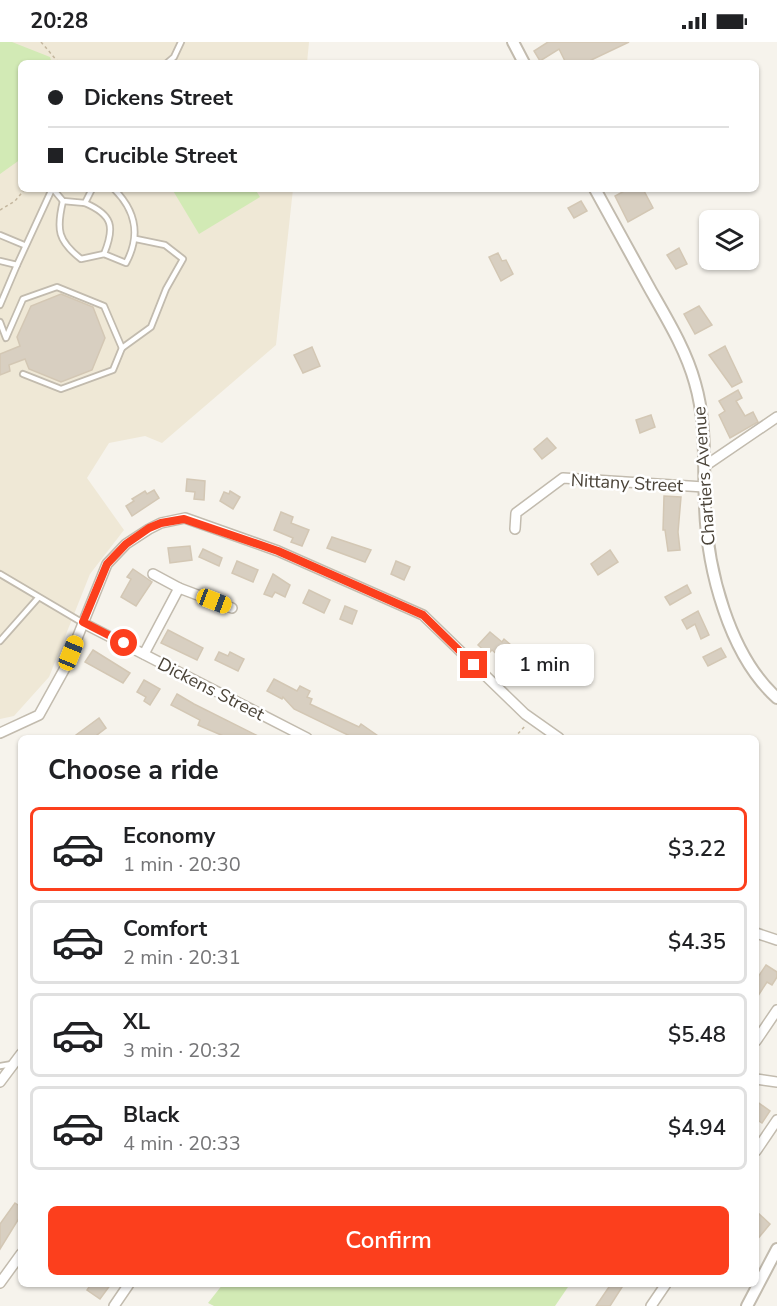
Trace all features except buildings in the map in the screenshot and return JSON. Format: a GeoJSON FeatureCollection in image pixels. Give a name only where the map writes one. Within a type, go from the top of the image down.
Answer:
{"type":"FeatureCollection","features":[{"type":"Feature","properties":{"kind":"street"},"geometry":{"type":"LineString","coordinates":[[513,42],[522,60]]}},
{"type":"Feature","properties":{"kind":"street","name":"Chartiers Avenue"},"geometry":{"type":"LineString","coordinates":[[597,192],[675,334],[696,384],[705,432],[704,487],[708,542],[725,611],[752,672],[777,698]]}},
{"type":"Feature","properties":{"kind":"street","name":"Nittany Street"},"geometry":{"type":"LineString","coordinates":[[705,466],[777,417]]}},
{"type":"Feature","properties":{"kind":"street","name":"Nittany Street"},"geometry":{"type":"LineString","coordinates":[[515,530],[516,513],[563,478],[704,487]]}},
{"type":"Feature","properties":{"kind":"street"},"geometry":{"type":"LineString","coordinates":[[0,733],[39,715],[65,668],[107,564],[126,544],[149,528],[161,523],[184,519],[278,551],[423,615],[531,718],[555,735]]}},
{"type":"Feature","properties":{"kind":"street"},"geometry":{"type":"LineString","coordinates":[[153,574],[178,588],[232,608]]}},
{"type":"Feature","properties":{"kind":"street"},"geometry":{"type":"LineString","coordinates":[[144,654],[178,588]]}},
{"type":"Feature","properties":{"kind":"street","name":"Dickens Street"},"geometry":{"type":"LineString","coordinates":[[83,622],[301,735]]}},
{"type":"Feature","properties":{"kind":"street"},"geometry":{"type":"LineString","coordinates":[[759,934],[777,940]]}},
{"type":"Feature","properties":{"kind":"street"},"geometry":{"type":"LineString","coordinates":[[759,1037],[777,1010]]}},
{"type":"Feature","properties":{"kind":"street"},"geometry":{"type":"LineString","coordinates":[[0,1082],[18,1058]]}},
{"type":"Feature","properties":{"kind":"street"},"geometry":{"type":"LineString","coordinates":[[759,1079],[777,1082]]}},
{"type":"Feature","properties":{"kind":"street"},"geometry":{"type":"LineString","coordinates":[[759,1147],[777,1120]]}},
{"type":"Feature","properties":{"kind":"street"},"geometry":{"type":"LineString","coordinates":[[759,1283],[777,1249]]}},
{"type":"Feature","properties":{"kind":"street"},"geometry":{"type":"LineString","coordinates":[[0,1283],[18,1258]]}},
{"type":"Feature","properties":{"kind":"street"},"geometry":{"type":"LineString","coordinates":[[114,1306],[127,1287]]}},
{"type":"Feature","properties":{"kind":"street"},"geometry":{"type":"LineString","coordinates":[[651,1306],[664,1287]]}},
{"type":"Feature","properties":{"kind":"street"},"geometry":{"type":"LineString","coordinates":[[747,1306],[757,1287]]}},
{"type":"Feature","properties":{"kind":"lane"},"geometry":{"type":"LineString","coordinates":[[170,60],[181,42]]}},
{"type":"Feature","properties":{"kind":"lane"},"geometry":{"type":"LineString","coordinates":[[0,304],[24,245],[50,192]]}},
{"type":"Feature","properties":{"kind":"lane"},"geometry":{"type":"LineString","coordinates":[[55,192],[63,201],[84,203],[106,216],[111,225],[111,237],[104,254]]}},
{"type":"Feature","properties":{"kind":"lane"},"geometry":{"type":"LineString","coordinates":[[84,203],[90,192]]}},
{"type":"Feature","properties":{"kind":"lane"},"geometry":{"type":"LineString","coordinates":[[63,201],[59,232],[66,247],[81,259],[104,254],[126,263],[136,239],[135,220],[127,203],[117,192]]}},
{"type":"Feature","properties":{"kind":"lane"},"geometry":{"type":"LineString","coordinates":[[0,235],[24,245]]}},
{"type":"Feature","properties":{"kind":"lane"},"geometry":{"type":"LineString","coordinates":[[23,374],[61,389],[113,370],[122,348],[150,327],[166,289],[183,259],[165,245],[136,239]]}},
{"type":"Feature","properties":{"kind":"lane"},"geometry":{"type":"LineString","coordinates":[[0,261],[17,265]]}},
{"type":"Feature","properties":{"kind":"lane"},"geometry":{"type":"LineString","coordinates":[[0,322],[6,338],[23,299],[57,287],[104,306],[122,348]]}},
{"type":"Feature","properties":{"kind":"lane"},"geometry":{"type":"LineString","coordinates":[[0,574],[83,622]]}},
{"type":"Feature","properties":{"kind":"lane"},"geometry":{"type":"LineString","coordinates":[[0,641],[38,598]]}},
{"type":"Feature","properties":{"kind":"lane"},"geometry":{"type":"LineString","coordinates":[[0,631],[6,634]]}},
{"type":"Feature","properties":{"kind":"lane"},"geometry":{"type":"LineString","coordinates":[[0,1066],[14,1064]]}},
{"type":"Feature","properties":{"kind":"path"},"geometry":{"type":"LineString","coordinates":[[41,42],[56,60]]}},
{"type":"Feature","properties":{"kind":"path"},"geometry":{"type":"LineString","coordinates":[[0,210],[15,201],[22,192]]}},
{"type":"Feature","properties":{"kind":"path"},"geometry":{"type":"LineString","coordinates":[[517,735],[531,718]]}},
{"type":"Feature","properties":{"kind":"shaded area"},"geometry":{"type":"Polygon","coordinates":[[[0,42],[309,42],[307,60],[18,60],[18,192],[293,192],[276,345],[162,443],[145,436],[109,443],[87,478],[124,530],[90,574],[49,677],[14,716],[0,719],[0,42]]]}},
{"type":"Feature","properties":{"kind":"green space"},"geometry":{"type":"Polygon","coordinates":[[[0,42],[12,42],[50,57],[51,60],[18,60],[18,161],[0,174],[0,42]]]}},
{"type":"Feature","properties":{"kind":"green space"},"geometry":{"type":"Polygon","coordinates":[[[174,192],[257,192],[260,197],[199,234],[174,192]]]}},
{"type":"Feature","properties":{"kind":"green space"},"geometry":{"type":"Polygon","coordinates":[[[221,1287],[568,1287],[555,1306],[214,1306],[208,1303],[221,1287]]]}},
{"type":"Feature","properties":{"kind":"route"},"geometry":{"type":"LineString","coordinates":[[124,643],[83,622],[107,564],[126,544],[149,528],[161,523],[184,519],[278,551],[423,615],[474,665]]}}]}
